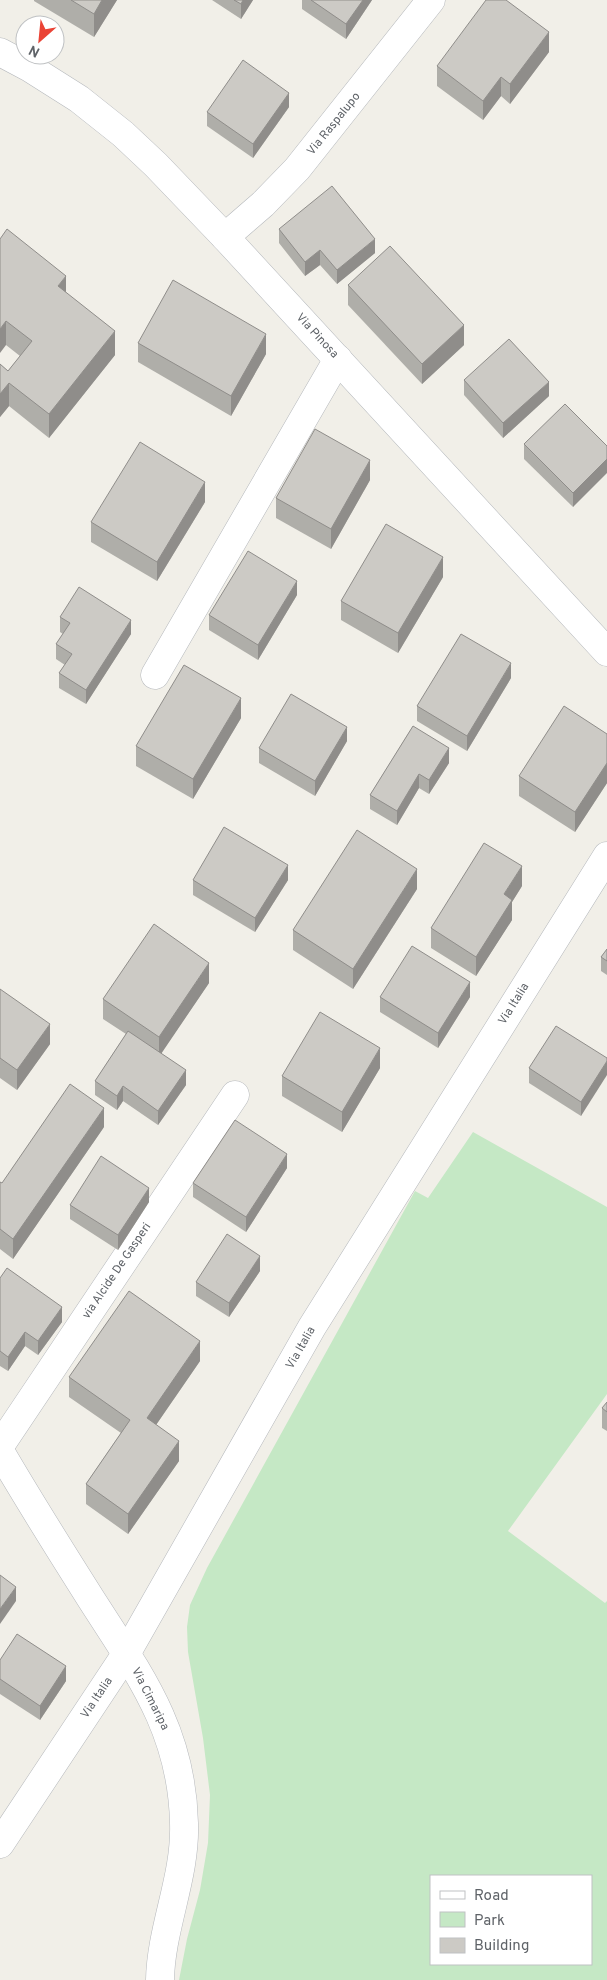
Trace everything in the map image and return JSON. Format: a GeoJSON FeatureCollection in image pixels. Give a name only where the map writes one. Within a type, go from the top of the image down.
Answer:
{"type":"FeatureCollection","features":[{"type":"Feature","properties":{"kind":"street","name":"Via Raspalupo"},"geometry":{"type":"LineString","coordinates":[[225,237],[263,204],[297,169],[431,0]]}},
{"type":"Feature","properties":{"kind":"street","name":"Via Pinosa"},"geometry":{"type":"LineString","coordinates":[[4,62],[62,87],[109,123],[156,165],[338,359],[607,652]]}},
{"type":"Feature","properties":{"kind":"street"},"geometry":{"type":"LineString","coordinates":[[155,675],[338,359]]}},
{"type":"Feature","properties":{"kind":"street","name":"Via Italia"},"geometry":{"type":"LineString","coordinates":[[0,1844],[126,1654],[312,1327],[607,856]]}},
{"type":"Feature","properties":{"kind":"street","name":"via Alcide De Gasperi"},"geometry":{"type":"LineString","coordinates":[[0,1446],[234,1095]]}},
{"type":"Feature","properties":{"kind":"street","name":"Via Cimaripa"},"geometry":{"type":"LineString","coordinates":[[0,1450],[40,1519],[147,1688],[162,1718],[178,1763],[183,1792],[185,1826],[182,1856],[164,1944],[160,1980]]}},
{"type":"Feature","properties":{"kind":"green space"},"geometry":{"type":"Polygon","coordinates":[[[473,1132],[607,1207],[607,1394],[508,1531],[605,1603],[607,1601],[607,1980],[179,1980],[187,1939],[200,1890],[208,1843],[210,1795],[203,1738],[188,1652],[187,1627],[190,1605],[207,1568],[415,1191],[428,1198],[473,1132]]]}},
{"type":"Feature","properties":{"kind":"building"},"geometry":{"type":"Polygon","coordinates":[[[71,0],[102,0],[94,14],[71,0]]]}},
{"type":"Feature","properties":{"kind":"building"},"geometry":{"type":"Polygon","coordinates":[[[234,0],[243,0],[241,4],[234,0]]]}},
{"type":"Feature","properties":{"kind":"building"},"geometry":{"type":"Polygon","coordinates":[[[311,0],[363,0],[346,24],[311,0]]]}},
{"type":"Feature","properties":{"kind":"building"},"geometry":{"type":"Polygon","coordinates":[[[486,0],[506,0],[549,32],[510,84],[501,77],[483,101],[437,66],[486,0]]]}},
{"type":"Feature","properties":{"kind":"building"},"geometry":{"type":"Polygon","coordinates":[[[243,60],[289,93],[253,144],[207,112],[243,60]]]}},
{"type":"Feature","properties":{"kind":"building"},"geometry":{"type":"Polygon","coordinates":[[[332,186],[375,239],[337,270],[320,250],[305,262],[279,229],[332,186]]]}},
{"type":"Feature","properties":{"kind":"building"},"geometry":{"type":"Polygon","coordinates":[[[7,229],[66,276],[58,286],[115,331],[49,414],[9,383],[0,394],[0,364],[8,371],[32,341],[6,321],[0,329],[0,239],[7,229]]]}},
{"type":"Feature","properties":{"kind":"building"},"geometry":{"type":"Polygon","coordinates":[[[390,246],[464,325],[422,364],[348,285],[390,246]]]}},
{"type":"Feature","properties":{"kind":"building"},"geometry":{"type":"Polygon","coordinates":[[[173,280],[266,334],[231,396],[138,343],[173,280]]]}},
{"type":"Feature","properties":{"kind":"building"},"geometry":{"type":"Polygon","coordinates":[[[509,339],[549,382],[503,423],[464,380],[509,339]]]}},
{"type":"Feature","properties":{"kind":"building"},"geometry":{"type":"Polygon","coordinates":[[[565,404],[607,446],[607,459],[573,493],[524,444],[565,404]]]}},
{"type":"Feature","properties":{"kind":"building"},"geometry":{"type":"Polygon","coordinates":[[[315,429],[370,460],[331,529],[276,498],[315,429]]]}},
{"type":"Feature","properties":{"kind":"building"},"geometry":{"type":"Polygon","coordinates":[[[140,442],[205,482],[157,562],[91,522],[140,442]]]}},
{"type":"Feature","properties":{"kind":"building"},"geometry":{"type":"Polygon","coordinates":[[[386,524],[443,557],[398,633],[341,601],[386,524]]]}},
{"type":"Feature","properties":{"kind":"building"},"geometry":{"type":"Polygon","coordinates":[[[248,551],[297,581],[258,645],[209,615],[248,551]]]}},
{"type":"Feature","properties":{"kind":"building"},"geometry":{"type":"Polygon","coordinates":[[[79,587],[131,620],[86,690],[59,673],[72,654],[56,644],[70,623],[60,617],[79,587]]]}},
{"type":"Feature","properties":{"kind":"building"},"geometry":{"type":"Polygon","coordinates":[[[461,634],[511,663],[467,736],[417,706],[461,634]]]}},
{"type":"Feature","properties":{"kind":"building"},"geometry":{"type":"Polygon","coordinates":[[[184,665],[241,698],[193,779],[136,746],[184,665]]]}},
{"type":"Feature","properties":{"kind":"building"},"geometry":{"type":"Polygon","coordinates":[[[291,694],[347,727],[315,781],[259,748],[291,694]]]}},
{"type":"Feature","properties":{"kind":"building"},"geometry":{"type":"Polygon","coordinates":[[[564,706],[607,734],[607,763],[575,812],[519,776],[564,706]]]}},
{"type":"Feature","properties":{"kind":"building"},"geometry":{"type":"Polygon","coordinates":[[[413,726],[449,748],[429,780],[419,774],[397,811],[370,795],[413,726]]]}},
{"type":"Feature","properties":{"kind":"building"},"geometry":{"type":"Polygon","coordinates":[[[224,827],[288,865],[255,918],[193,880],[224,827]]]}},
{"type":"Feature","properties":{"kind":"building"},"geometry":{"type":"Polygon","coordinates":[[[357,830],[417,869],[353,969],[293,930],[357,830]]]}},
{"type":"Feature","properties":{"kind":"building"},"geometry":{"type":"Polygon","coordinates":[[[484,843],[522,866],[504,894],[512,900],[476,957],[431,928],[484,843]]]}},
{"type":"Feature","properties":{"kind":"building"},"geometry":{"type":"Polygon","coordinates":[[[154,924],[209,963],[159,1037],[103,999],[154,924]]]}},
{"type":"Feature","properties":{"kind":"building"},"geometry":{"type":"Polygon","coordinates":[[[412,946],[470,982],[438,1033],[380,997],[412,946]]]}},
{"type":"Feature","properties":{"kind":"building"},"geometry":{"type":"Polygon","coordinates":[[[607,949],[607,961],[601,957],[607,949]]]}},
{"type":"Feature","properties":{"kind":"building"},"geometry":{"type":"Polygon","coordinates":[[[0,989],[50,1024],[17,1070],[0,1058],[0,989]]]}},
{"type":"Feature","properties":{"kind":"building"},"geometry":{"type":"Polygon","coordinates":[[[320,1012],[380,1048],[342,1112],[282,1076],[320,1012]]]}},
{"type":"Feature","properties":{"kind":"building"},"geometry":{"type":"Polygon","coordinates":[[[556,1026],[607,1058],[607,1061],[581,1102],[529,1068],[556,1026]]]}},
{"type":"Feature","properties":{"kind":"building"},"geometry":{"type":"Polygon","coordinates":[[[128,1031],[186,1070],[158,1111],[123,1086],[117,1096],[95,1081],[128,1031]]]}},
{"type":"Feature","properties":{"kind":"building"},"geometry":{"type":"Polygon","coordinates":[[[70,1084],[104,1108],[13,1239],[0,1229],[0,1182],[2,1183],[70,1084]]]}},
{"type":"Feature","properties":{"kind":"building"},"geometry":{"type":"Polygon","coordinates":[[[235,1120],[287,1154],[246,1217],[193,1183],[235,1120]]]}},
{"type":"Feature","properties":{"kind":"building"},"geometry":{"type":"Polygon","coordinates":[[[101,1156],[149,1188],[118,1235],[70,1205],[101,1156]]]}},
{"type":"Feature","properties":{"kind":"building"},"geometry":{"type":"Polygon","coordinates":[[[227,1234],[260,1256],[229,1303],[196,1282],[227,1234]]]}},
{"type":"Feature","properties":{"kind":"building"},"geometry":{"type":"Polygon","coordinates":[[[7,1268],[62,1307],[38,1341],[25,1332],[8,1357],[0,1351],[0,1278],[7,1268]]]}},
{"type":"Feature","properties":{"kind":"building"},"geometry":{"type":"Polygon","coordinates":[[[129,1291],[200,1341],[147,1418],[179,1441],[128,1514],[86,1484],[130,1420],[69,1377],[129,1291]]]}},
{"type":"Feature","properties":{"kind":"building"},"geometry":{"type":"Polygon","coordinates":[[[607,1402],[607,1412],[602,1408],[607,1402]]]}},
{"type":"Feature","properties":{"kind":"building"},"geometry":{"type":"Polygon","coordinates":[[[0,1575],[16,1587],[0,1609],[0,1575]]]}},
{"type":"Feature","properties":{"kind":"building"},"geometry":{"type":"Polygon","coordinates":[[[17,1634],[66,1666],[40,1706],[0,1679],[0,1660],[17,1634]]]}}]}
